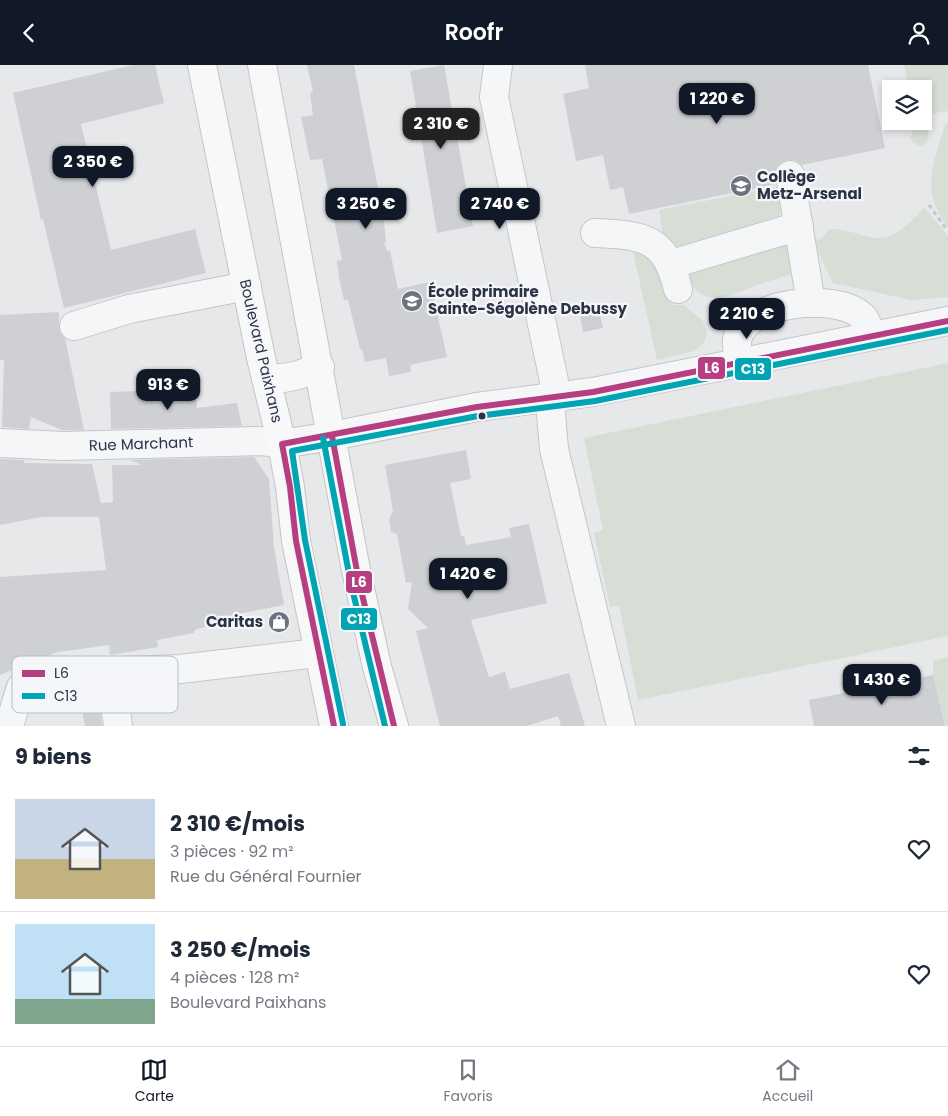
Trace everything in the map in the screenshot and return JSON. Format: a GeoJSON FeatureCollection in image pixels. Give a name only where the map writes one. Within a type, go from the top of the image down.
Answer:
{"type":"FeatureCollection","features":[{"type":"Feature","properties":{"kind":"main road","name":"Boulevard Paixhans"},"geometry":{"type":"LineString","coordinates":[[202,65],[266,377],[282,444],[290,487],[296,541],[317,653],[334,726]]}},
{"type":"Feature","properties":{"kind":"main road"},"geometry":{"type":"LineString","coordinates":[[262,65],[320,367],[355,565],[377,667],[394,726]]}},
{"type":"Feature","properties":{"kind":"main road"},"geometry":{"type":"LineString","coordinates":[[266,377],[278,379],[294,377],[320,367]]}},
{"type":"Feature","properties":{"kind":"street"},"geometry":{"type":"LineString","coordinates":[[498,65],[494,97],[554,381],[552,427],[554,449],[621,726]]}},
{"type":"Feature","properties":{"kind":"street"},"geometry":{"type":"LineString","coordinates":[[790,175],[811,303]]}},
{"type":"Feature","properties":{"kind":"street"},"geometry":{"type":"LineString","coordinates":[[595,233],[628,234],[657,245],[675,276],[799,226]]}},
{"type":"Feature","properties":{"kind":"street"},"geometry":{"type":"LineString","coordinates":[[74,326],[129,309],[247,286]]}},
{"type":"Feature","properties":{"kind":"street"},"geometry":{"type":"LineString","coordinates":[[740,363],[737,341],[745,325],[766,312],[787,305],[811,303],[838,304],[863,316],[872,336]]}},
{"type":"Feature","properties":{"kind":"street","name":"Rue Marchant"},"geometry":{"type":"LineString","coordinates":[[0,443],[63,446],[261,441],[282,444],[332,437],[477,407],[593,392],[948,321]]}},
{"type":"Feature","properties":{"kind":"street"},"geometry":{"type":"LineString","coordinates":[[178,669],[317,653]]}},
{"type":"Feature","properties":{"kind":"street"},"geometry":{"type":"LineString","coordinates":[[9,726],[13,713]]}},
{"type":"Feature","properties":{"kind":"street"},"geometry":{"type":"LineString","coordinates":[[116,713],[118,726]]}},
{"type":"Feature","properties":{"kind":"path"},"geometry":{"type":"LineString","coordinates":[[929,205],[948,231]]}},
{"type":"Feature","properties":{"kind":"shaded area"},"geometry":{"type":"Polygon","coordinates":[[[904,65],[948,65],[948,111],[932,114],[932,80],[907,80],[904,65]]]}},
{"type":"Feature","properties":{"kind":"shaded area"},"geometry":{"type":"Polygon","coordinates":[[[948,122],[948,227],[939,214],[934,201],[932,177],[936,152],[945,125],[948,122]]]}},
{"type":"Feature","properties":{"kind":"shaded area"},"geometry":{"type":"Polygon","coordinates":[[[913,130],[929,130],[927,143],[921,146],[913,143],[910,138],[913,130]]]}},
{"type":"Feature","properties":{"kind":"shaded area"},"geometry":{"type":"Polygon","coordinates":[[[780,186],[781,211],[776,221],[680,255],[664,243],[659,210],[780,186]]]}},
{"type":"Feature","properties":{"kind":"shaded area"},"geometry":{"type":"Polygon","coordinates":[[[924,207],[948,236],[948,297],[911,300],[833,283],[822,261],[815,240],[821,239],[830,229],[843,230],[874,238],[893,235],[905,227],[924,207]]]}},
{"type":"Feature","properties":{"kind":"shaded area"},"geometry":{"type":"Polygon","coordinates":[[[784,234],[792,248],[790,260],[792,272],[789,275],[722,297],[705,296],[691,283],[686,272],[784,234]]]}},
{"type":"Feature","properties":{"kind":"shaded area"},"geometry":{"type":"Polygon","coordinates":[[[632,247],[655,258],[673,305],[684,305],[703,321],[707,332],[704,343],[694,351],[657,360],[632,247]]]}},
{"type":"Feature","properties":{"kind":"shaded area"},"geometry":{"type":"Polygon","coordinates":[[[948,363],[948,636],[638,700],[619,605],[610,607],[594,533],[603,530],[584,438],[948,363]]]}},
{"type":"Feature","properties":{"kind":"shaded area"},"geometry":{"type":"Polygon","coordinates":[[[948,657],[948,726],[945,726],[933,675],[933,661],[948,657]]]}},
{"type":"Feature","properties":{"kind":"building"},"geometry":{"type":"Polygon","coordinates":[[[133,65],[155,65],[164,103],[81,124],[111,250],[195,229],[206,273],[64,308],[43,219],[41,220],[13,93],[133,65]]]}},
{"type":"Feature","properties":{"kind":"building"},"geometry":{"type":"Polygon","coordinates":[[[307,65],[354,65],[383,214],[386,242],[384,242],[387,251],[390,251],[398,289],[430,282],[447,357],[410,365],[411,372],[389,376],[386,358],[365,362],[362,349],[360,349],[348,300],[344,300],[339,278],[337,261],[342,260],[322,159],[310,160],[301,117],[313,115],[310,93],[313,92],[307,65]]]}},
{"type":"Feature","properties":{"kind":"building"},"geometry":{"type":"Polygon","coordinates":[[[444,65],[473,226],[437,233],[410,71],[444,65]]]}},
{"type":"Feature","properties":{"kind":"building"},"geometry":{"type":"Polygon","coordinates":[[[585,65],[868,65],[885,148],[802,165],[795,160],[787,160],[780,163],[776,169],[776,184],[629,214],[623,187],[610,190],[603,155],[576,161],[563,94],[589,88],[585,65]]]}},
{"type":"Feature","properties":{"kind":"building"},"geometry":{"type":"Polygon","coordinates":[[[598,307],[603,328],[583,332],[579,311],[598,307]]]}},
{"type":"Feature","properties":{"kind":"building"},"geometry":{"type":"Polygon","coordinates":[[[59,312],[59,330],[65,338],[84,430],[62,430],[31,417],[29,429],[2,427],[4,360],[0,360],[0,315],[59,312]]]}},
{"type":"Feature","properties":{"kind":"building"},"geometry":{"type":"Polygon","coordinates":[[[195,389],[197,408],[237,403],[242,426],[111,429],[110,392],[195,389]]]}},
{"type":"Feature","properties":{"kind":"building"},"geometry":{"type":"Polygon","coordinates":[[[466,450],[471,479],[450,483],[461,536],[464,536],[466,545],[511,537],[509,528],[529,524],[547,603],[471,620],[489,677],[505,672],[510,689],[569,673],[585,726],[561,726],[558,716],[527,726],[440,726],[416,631],[428,628],[408,609],[412,582],[406,583],[397,534],[391,532],[389,519],[393,511],[385,465],[466,450]]]}},
{"type":"Feature","properties":{"kind":"building"},"geometry":{"type":"Polygon","coordinates":[[[254,457],[269,479],[274,547],[284,605],[212,619],[213,625],[197,629],[194,633],[157,640],[158,647],[110,655],[109,645],[58,652],[48,656],[12,656],[12,670],[0,675],[0,577],[106,570],[99,517],[42,517],[0,525],[0,459],[24,460],[24,463],[92,464],[101,503],[113,502],[112,465],[142,465],[130,460],[254,457]]]}},
{"type":"Feature","properties":{"kind":"building"},"geometry":{"type":"Polygon","coordinates":[[[933,675],[945,726],[814,726],[809,700],[933,675]]]}},
{"type":"Feature","properties":{"kind":"building"},"geometry":{"type":"Polygon","coordinates":[[[83,713],[101,713],[102,726],[85,726],[83,713]]]}},
{"type":"Feature","properties":{"kind":"transit line","name":"L6"},"geometry":{"type":"LineString","coordinates":[[334,726],[296,541],[290,487],[282,444],[477,407],[593,392],[948,321]]}},
{"type":"Feature","properties":{"kind":"transit line","name":"C13"},"geometry":{"type":"LineString","coordinates":[[343,724],[305,540],[292,451],[478,416],[595,401],[948,330]]}},
{"type":"Feature","properties":{"kind":"transit line","name":"L6"},"geometry":{"type":"LineString","coordinates":[[332,436],[359,582],[394,726]]}},
{"type":"Feature","properties":{"kind":"transit line","name":"C13"},"geometry":{"type":"LineString","coordinates":[[323,438],[351,584],[385,726]]}},
{"type":"Feature","properties":{"kind":"place","name":"Collège Metz-Arsenal"},"geometry":{"type":"Point","coordinates":[741,186]}},
{"type":"Feature","properties":{"kind":"place","name":"École primaire Sainte-Ségolène Debussy"},"geometry":{"type":"Point","coordinates":[412,301]}},
{"type":"Feature","properties":{"kind":"place","name":"Caritas"},"geometry":{"type":"Point","coordinates":[279,622]}}]}
